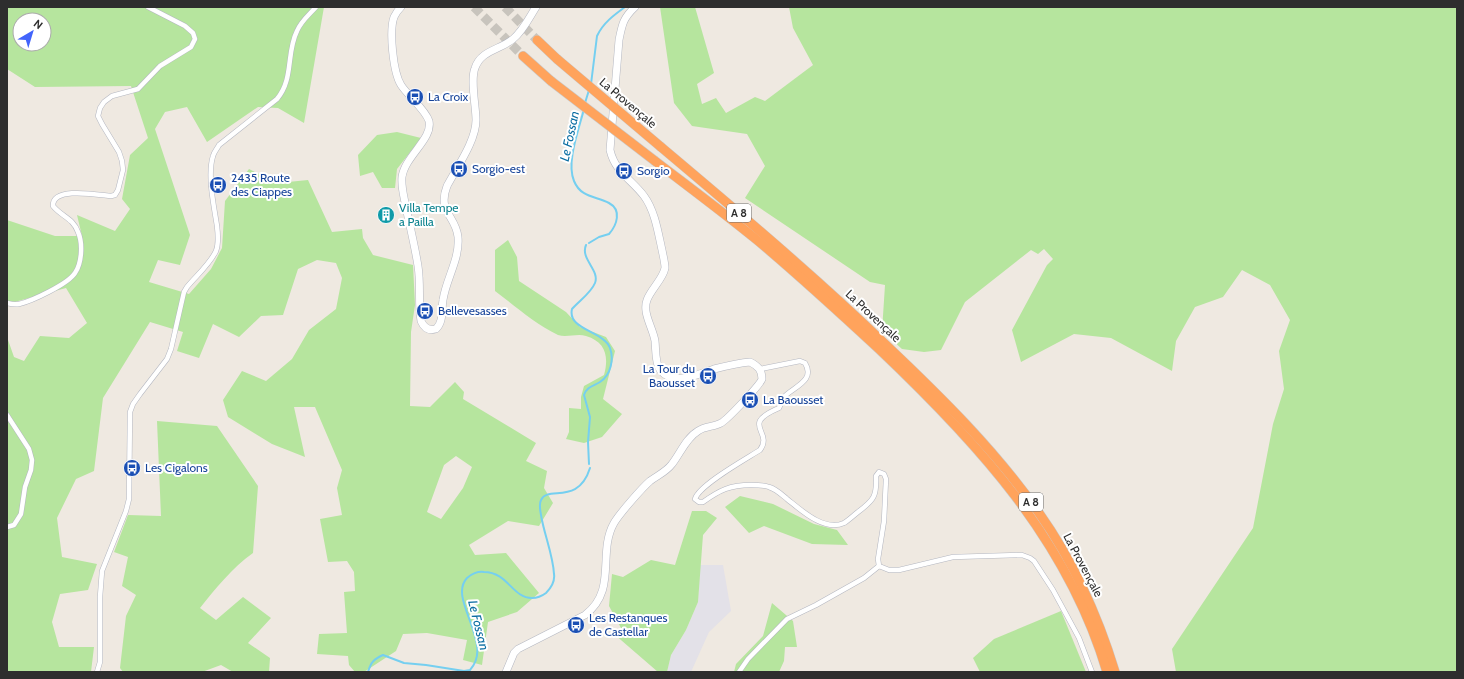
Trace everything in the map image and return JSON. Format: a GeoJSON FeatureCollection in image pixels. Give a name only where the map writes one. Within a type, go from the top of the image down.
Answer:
{"type":"FeatureCollection","features":[{"type":"Feature","properties":{"kind":"highway","name":"La Provençale"},"geometry":{"type":"LineString","coordinates":[[537,40],[557,59],[661,147],[813,283],[901,365],[948,406],[987,447],[1040,513],[1071,565],[1102,633],[1115,672]]}},
{"type":"Feature","properties":{"kind":"highway","name":"La Provençale"},"geometry":{"type":"LineString","coordinates":[[523,56],[551,81],[813,283]]}},
{"type":"Feature","properties":{"kind":"highway","name":"La Provençale"},"geometry":{"type":"LineString","coordinates":[[901,365],[991,465],[1024,506],[1044,536],[1071,583],[1085,611],[1107,672]]}},
{"type":"Feature","properties":{"kind":"street"},"geometry":{"type":"LineString","coordinates":[[7,303],[19,304],[40,296],[67,281],[75,274],[80,256],[81,241],[75,224],[53,206],[53,202],[59,196],[77,193],[111,196],[115,195],[118,190],[123,170],[122,161],[119,152],[98,116],[100,108],[104,102],[112,96],[138,90],[160,66],[191,47],[196,39],[194,32],[185,26],[148,7]]}},
{"type":"Feature","properties":{"kind":"street"},"geometry":{"type":"LineString","coordinates":[[97,672],[100,662],[100,597],[102,571],[126,511],[129,499],[130,412],[133,404],[167,359],[171,349],[184,292],[217,250],[218,243],[211,180],[213,154],[220,145],[277,99],[283,92],[287,82],[296,32],[301,22],[316,7]]}},
{"type":"Feature","properties":{"kind":"street"},"geometry":{"type":"LineString","coordinates":[[401,7],[394,17],[393,24],[393,60],[397,78],[426,115],[429,122],[427,135],[404,168],[402,186],[418,264],[421,321],[425,327],[430,330],[436,329],[440,323],[443,299],[458,252],[458,238],[456,229],[444,203],[444,194],[446,186],[474,135],[476,121],[474,69],[478,61],[484,55],[512,40],[522,30],[536,7]]}},
{"type":"Feature","properties":{"kind":"street"},"geometry":{"type":"LineString","coordinates":[[506,672],[514,653],[518,649],[585,615],[599,601],[605,581],[608,539],[615,521],[645,486],[672,465],[692,436],[698,431],[722,423],[756,389],[762,379],[760,369],[750,362],[741,363],[682,379],[666,375],[660,370],[657,363],[654,339],[646,307],[647,300],[665,267],[655,218],[643,195],[615,165],[610,150],[619,40],[622,23],[635,7]]}},
{"type":"Feature","properties":{"kind":"street"},"geometry":{"type":"LineString","coordinates":[[760,369],[800,362],[805,363],[808,372],[801,384],[784,396],[779,408],[761,418],[759,424],[764,440],[760,450],[710,482],[697,494],[696,499],[699,502],[703,502],[728,487],[740,485],[769,486],[775,489],[803,512],[820,522],[829,525],[837,525],[844,523],[870,502],[877,489],[876,476],[879,472],[884,474],[886,479],[884,521],[878,559],[879,566]]}},
{"type":"Feature","properties":{"kind":"street"},"geometry":{"type":"LineString","coordinates":[[7,415],[29,449],[32,460],[20,514],[14,525],[7,527]]}},
{"type":"Feature","properties":{"kind":"street"},"geometry":{"type":"LineString","coordinates":[[879,566],[889,570],[899,570],[953,557],[1022,555],[1030,558],[1038,566],[1066,612],[1079,638],[1092,672]]}},
{"type":"Feature","properties":{"kind":"street"},"geometry":{"type":"LineString","coordinates":[[739,672],[748,659],[787,619],[816,605],[864,578],[879,566]]}},
{"type":"Feature","properties":{"kind":"shaded area"},"geometry":{"type":"Polygon","coordinates":[[[700,565],[723,565],[731,611],[709,632],[691,672],[667,672],[671,655],[686,630],[698,602],[700,565]]]}},
{"type":"Feature","properties":{"kind":"green space"},"geometry":{"type":"Polygon","coordinates":[[[7,7],[324,7],[304,123],[278,108],[258,107],[207,142],[187,107],[165,112],[155,129],[190,235],[180,265],[158,260],[149,282],[189,294],[211,269],[222,248],[225,201],[249,169],[278,183],[308,180],[332,232],[362,229],[363,238],[373,255],[413,265],[415,305],[411,332],[410,406],[430,407],[455,382],[464,392],[463,399],[536,443],[526,461],[547,471],[544,488],[553,503],[539,526],[508,521],[469,545],[475,555],[506,553],[539,593],[517,612],[488,622],[482,665],[463,660],[467,640],[427,633],[403,634],[396,651],[364,672],[355,672],[349,665],[348,656],[317,654],[319,634],[347,633],[344,592],[355,591],[354,572],[347,561],[328,562],[320,519],[342,515],[337,488],[342,470],[315,407],[294,407],[305,457],[272,444],[228,417],[223,400],[242,371],[266,381],[292,359],[309,330],[336,309],[342,278],[336,263],[317,260],[298,269],[283,315],[261,316],[239,337],[213,324],[199,358],[177,351],[183,332],[150,322],[103,398],[94,471],[76,479],[57,518],[62,557],[97,564],[88,590],[60,594],[52,622],[59,647],[94,647],[91,672],[7,672],[7,337],[14,357],[24,361],[40,336],[69,338],[87,323],[66,288],[7,304],[7,220],[55,236],[82,236],[77,215],[115,231],[130,209],[122,199],[130,155],[148,138],[131,86],[35,87],[7,69],[7,7]],[[456,456],[444,465],[427,512],[441,519],[463,488],[472,467],[456,456]]]}},
{"type":"Feature","properties":{"kind":"green space"},"geometry":{"type":"Polygon","coordinates":[[[660,7],[695,7],[714,73],[697,84],[702,104],[716,98],[726,113],[755,97],[765,101],[813,65],[793,28],[789,7],[1457,7],[1457,672],[1176,672],[1172,649],[1253,528],[1273,424],[1284,389],[1279,351],[1290,320],[1270,285],[1242,270],[1223,297],[1195,307],[1176,341],[1172,371],[1111,338],[1074,334],[1021,362],[1012,330],[1047,265],[1053,259],[1044,249],[1038,254],[1031,250],[965,302],[941,350],[924,352],[902,349],[882,331],[885,285],[870,282],[745,198],[765,166],[747,134],[692,126],[674,103],[660,7]]]}},
{"type":"Feature","properties":{"kind":"green space"},"geometry":{"type":"Polygon","coordinates":[[[397,132],[421,138],[397,169],[395,188],[382,188],[373,172],[360,176],[358,155],[377,135],[397,132]]]}},
{"type":"Feature","properties":{"kind":"green space"},"geometry":{"type":"Polygon","coordinates":[[[508,240],[517,257],[519,281],[566,312],[580,327],[606,337],[615,351],[603,399],[622,414],[602,437],[584,443],[566,439],[569,432],[569,408],[581,409],[581,397],[584,386],[604,375],[606,356],[602,346],[598,342],[586,336],[561,336],[550,331],[541,326],[495,291],[495,250],[508,240]]]}},
{"type":"Feature","properties":{"kind":"green space"},"geometry":{"type":"Polygon","coordinates":[[[157,421],[217,426],[258,486],[253,553],[231,572],[200,608],[216,620],[243,597],[271,618],[248,643],[270,658],[269,672],[233,672],[221,665],[202,672],[123,672],[120,668],[126,616],[136,595],[122,586],[128,557],[114,552],[128,515],[161,516],[157,421]]]}},
{"type":"Feature","properties":{"kind":"green space"},"geometry":{"type":"Polygon","coordinates":[[[740,496],[773,504],[814,524],[837,530],[848,545],[812,544],[764,526],[749,533],[725,507],[740,496]]]}},
{"type":"Feature","properties":{"kind":"green space"},"geometry":{"type":"Polygon","coordinates":[[[692,511],[706,511],[717,518],[703,535],[698,602],[686,630],[671,655],[667,672],[658,672],[614,634],[621,628],[609,606],[612,574],[623,577],[651,560],[675,565],[692,511]]]}},
{"type":"Feature","properties":{"kind":"green space"},"geometry":{"type":"Polygon","coordinates":[[[772,603],[793,621],[797,647],[785,647],[784,661],[779,672],[734,672],[736,664],[763,636],[772,603]]]}},
{"type":"Feature","properties":{"kind":"green space"},"geometry":{"type":"Polygon","coordinates":[[[1061,611],[1086,672],[980,672],[973,658],[994,639],[1061,611]]]}},
{"type":"Feature","properties":{"kind":"waterway","name":"Le Fossan"},"geometry":{"type":"LineString","coordinates":[[591,84],[597,36],[599,31],[613,16],[625,7]]}},
{"type":"Feature","properties":{"kind":"waterway","name":"Le Fossan"},"geometry":{"type":"LineString","coordinates":[[585,103],[589,90]]}},
{"type":"Feature","properties":{"kind":"waterway","name":"Le Fossan"},"geometry":{"type":"LineString","coordinates":[[584,109],[572,155],[571,165],[574,181],[577,187],[585,194],[613,206],[617,214],[616,222],[609,234],[599,237],[589,243]]}},
{"type":"Feature","properties":{"kind":"waterway","name":"Le Fossan"},"geometry":{"type":"LineString","coordinates":[[586,245],[586,255],[596,278],[595,283],[588,294],[572,309],[572,316],[575,322],[580,326],[606,342],[610,348],[612,357],[611,366],[607,375],[600,382],[589,388],[584,395],[590,417],[588,442],[589,464]]}},
{"type":"Feature","properties":{"kind":"waterway","name":"Le Fossan"},"geometry":{"type":"LineString","coordinates":[[368,672],[373,661],[383,655],[404,663],[464,671],[470,670],[476,659],[477,647],[475,635],[463,597],[462,587],[467,578],[477,572],[492,573],[499,576],[514,590],[525,597],[536,598],[546,593],[550,589],[554,579],[554,574],[552,559],[544,530],[540,502],[545,496],[550,494],[564,493],[578,487],[585,480],[590,468]]}},
{"type":"Feature","properties":{"kind":"tunnel"},"geometry":{"type":"LineString","coordinates":[[474,7],[523,56]]}},
{"type":"Feature","properties":{"kind":"tunnel"},"geometry":{"type":"LineString","coordinates":[[505,7],[537,40]]}},
{"type":"Feature","properties":{"kind":"place","name":"La Croix"},"geometry":{"type":"Point","coordinates":[415,97]}},
{"type":"Feature","properties":{"kind":"place","name":"Sorgio-est"},"geometry":{"type":"Point","coordinates":[459,169]}},
{"type":"Feature","properties":{"kind":"place","name":"Sorgio"},"geometry":{"type":"Point","coordinates":[624,171]}},
{"type":"Feature","properties":{"kind":"place","name":"2435 Route des Ciappes"},"geometry":{"type":"Point","coordinates":[218,185]}},
{"type":"Feature","properties":{"kind":"place","name":"Villa Tempe a Pailla"},"geometry":{"type":"Point","coordinates":[386,215]}},
{"type":"Feature","properties":{"kind":"place","name":"Bellevesasses"},"geometry":{"type":"Point","coordinates":[425,311]}},
{"type":"Feature","properties":{"kind":"place","name":"La Tour du Baousset"},"geometry":{"type":"Point","coordinates":[708,376]}},
{"type":"Feature","properties":{"kind":"place","name":"La Baousset"},"geometry":{"type":"Point","coordinates":[750,400]}},
{"type":"Feature","properties":{"kind":"place","name":"Les Cigalons"},"geometry":{"type":"Point","coordinates":[132,468]}},
{"type":"Feature","properties":{"kind":"place","name":"Les Restanques de Castellar"},"geometry":{"type":"Point","coordinates":[576,625]}}]}
